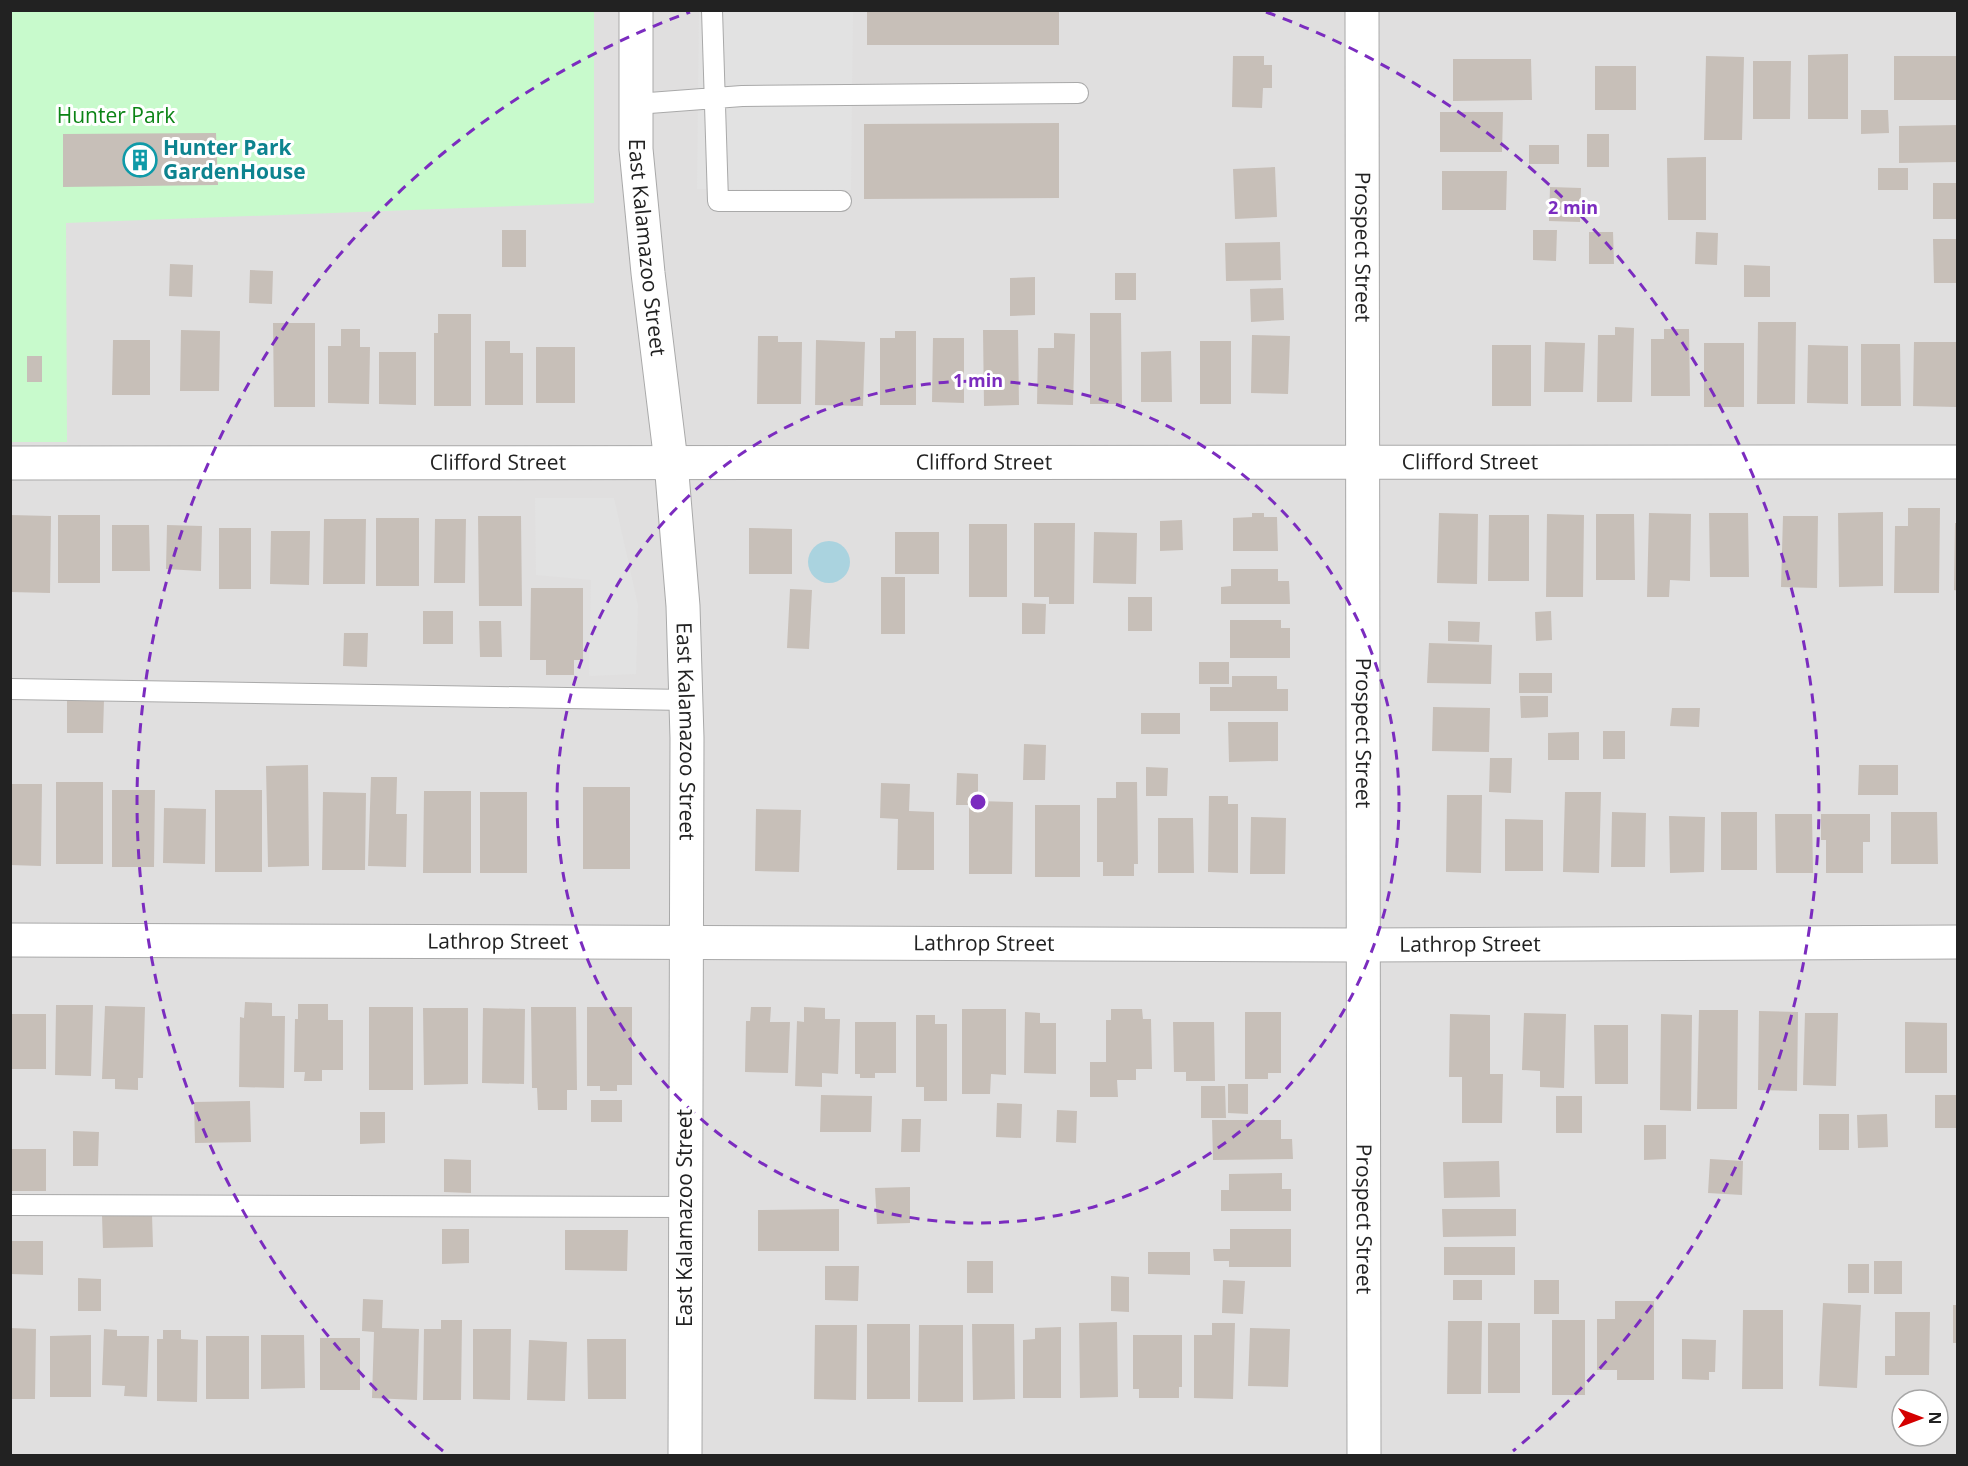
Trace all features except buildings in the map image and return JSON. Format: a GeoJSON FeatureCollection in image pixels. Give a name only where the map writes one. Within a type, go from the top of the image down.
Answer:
{"type":"FeatureCollection","features":[{"type":"Feature","properties":{"kind":"street","name":"East Kalamazoo Street"},"geometry":{"type":"LineString","coordinates":[[636,10],[636,149],[648,273],[672,462],[683,606],[686,700],[687,941],[686,1455]]}},
{"type":"Feature","properties":{"kind":"street","name":"Prospect Street"},"geometry":{"type":"LineString","coordinates":[[1362,10],[1364,1455]]}},
{"type":"Feature","properties":{"kind":"street","name":"Clifford Street"},"geometry":{"type":"LineString","coordinates":[[10,463],[1958,462]]}},
{"type":"Feature","properties":{"kind":"street","name":"Lathrop Street"},"geometry":{"type":"LineString","coordinates":[[10,940],[1364,945],[1958,942]]}},
{"type":"Feature","properties":{"kind":"lane"},"geometry":{"type":"LineString","coordinates":[[712,10],[718,201],[841,201]]}},
{"type":"Feature","properties":{"kind":"lane"},"geometry":{"type":"LineString","coordinates":[[636,104],[713,98],[1077,93]]}},
{"type":"Feature","properties":{"kind":"lane"},"geometry":{"type":"LineString","coordinates":[[10,688],[686,700]]}},
{"type":"Feature","properties":{"kind":"lane"},"geometry":{"type":"LineString","coordinates":[[10,1205],[685,1207]]}},
{"type":"Feature","properties":{"kind":"shaded area"},"geometry":{"type":"Polygon","coordinates":[[[10,11],[1957,11],[1957,1455],[11,1455],[10,11]]]}},
{"type":"Feature","properties":{"kind":"shaded area"},"geometry":{"type":"Polygon","coordinates":[[[699,11],[853,11],[851,190],[697,189],[699,11]]]}},
{"type":"Feature","properties":{"kind":"shaded area"},"geometry":{"type":"Polygon","coordinates":[[[535,498],[614,498],[638,605],[636,674],[589,676],[591,580],[536,575],[535,498]]]}},
{"type":"Feature","properties":{"kind":"green space","name":"Hunter Park"},"geometry":{"type":"Polygon","coordinates":[[[10,11],[594,11],[594,203],[66,223],[67,442],[11,442],[10,11]]]}},
{"type":"Feature","properties":{"kind":"water"},"geometry":{"type":"Polygon","coordinates":[[[829,541],[844,547],[850,562],[844,577],[829,583],[814,577],[808,562],[814,547],[829,541]]]}},
{"type":"Feature","properties":{"kind":"place","name":"Hunter Park GardenHouse"},"geometry":{"type":"Point","coordinates":[140,160]}}]}
